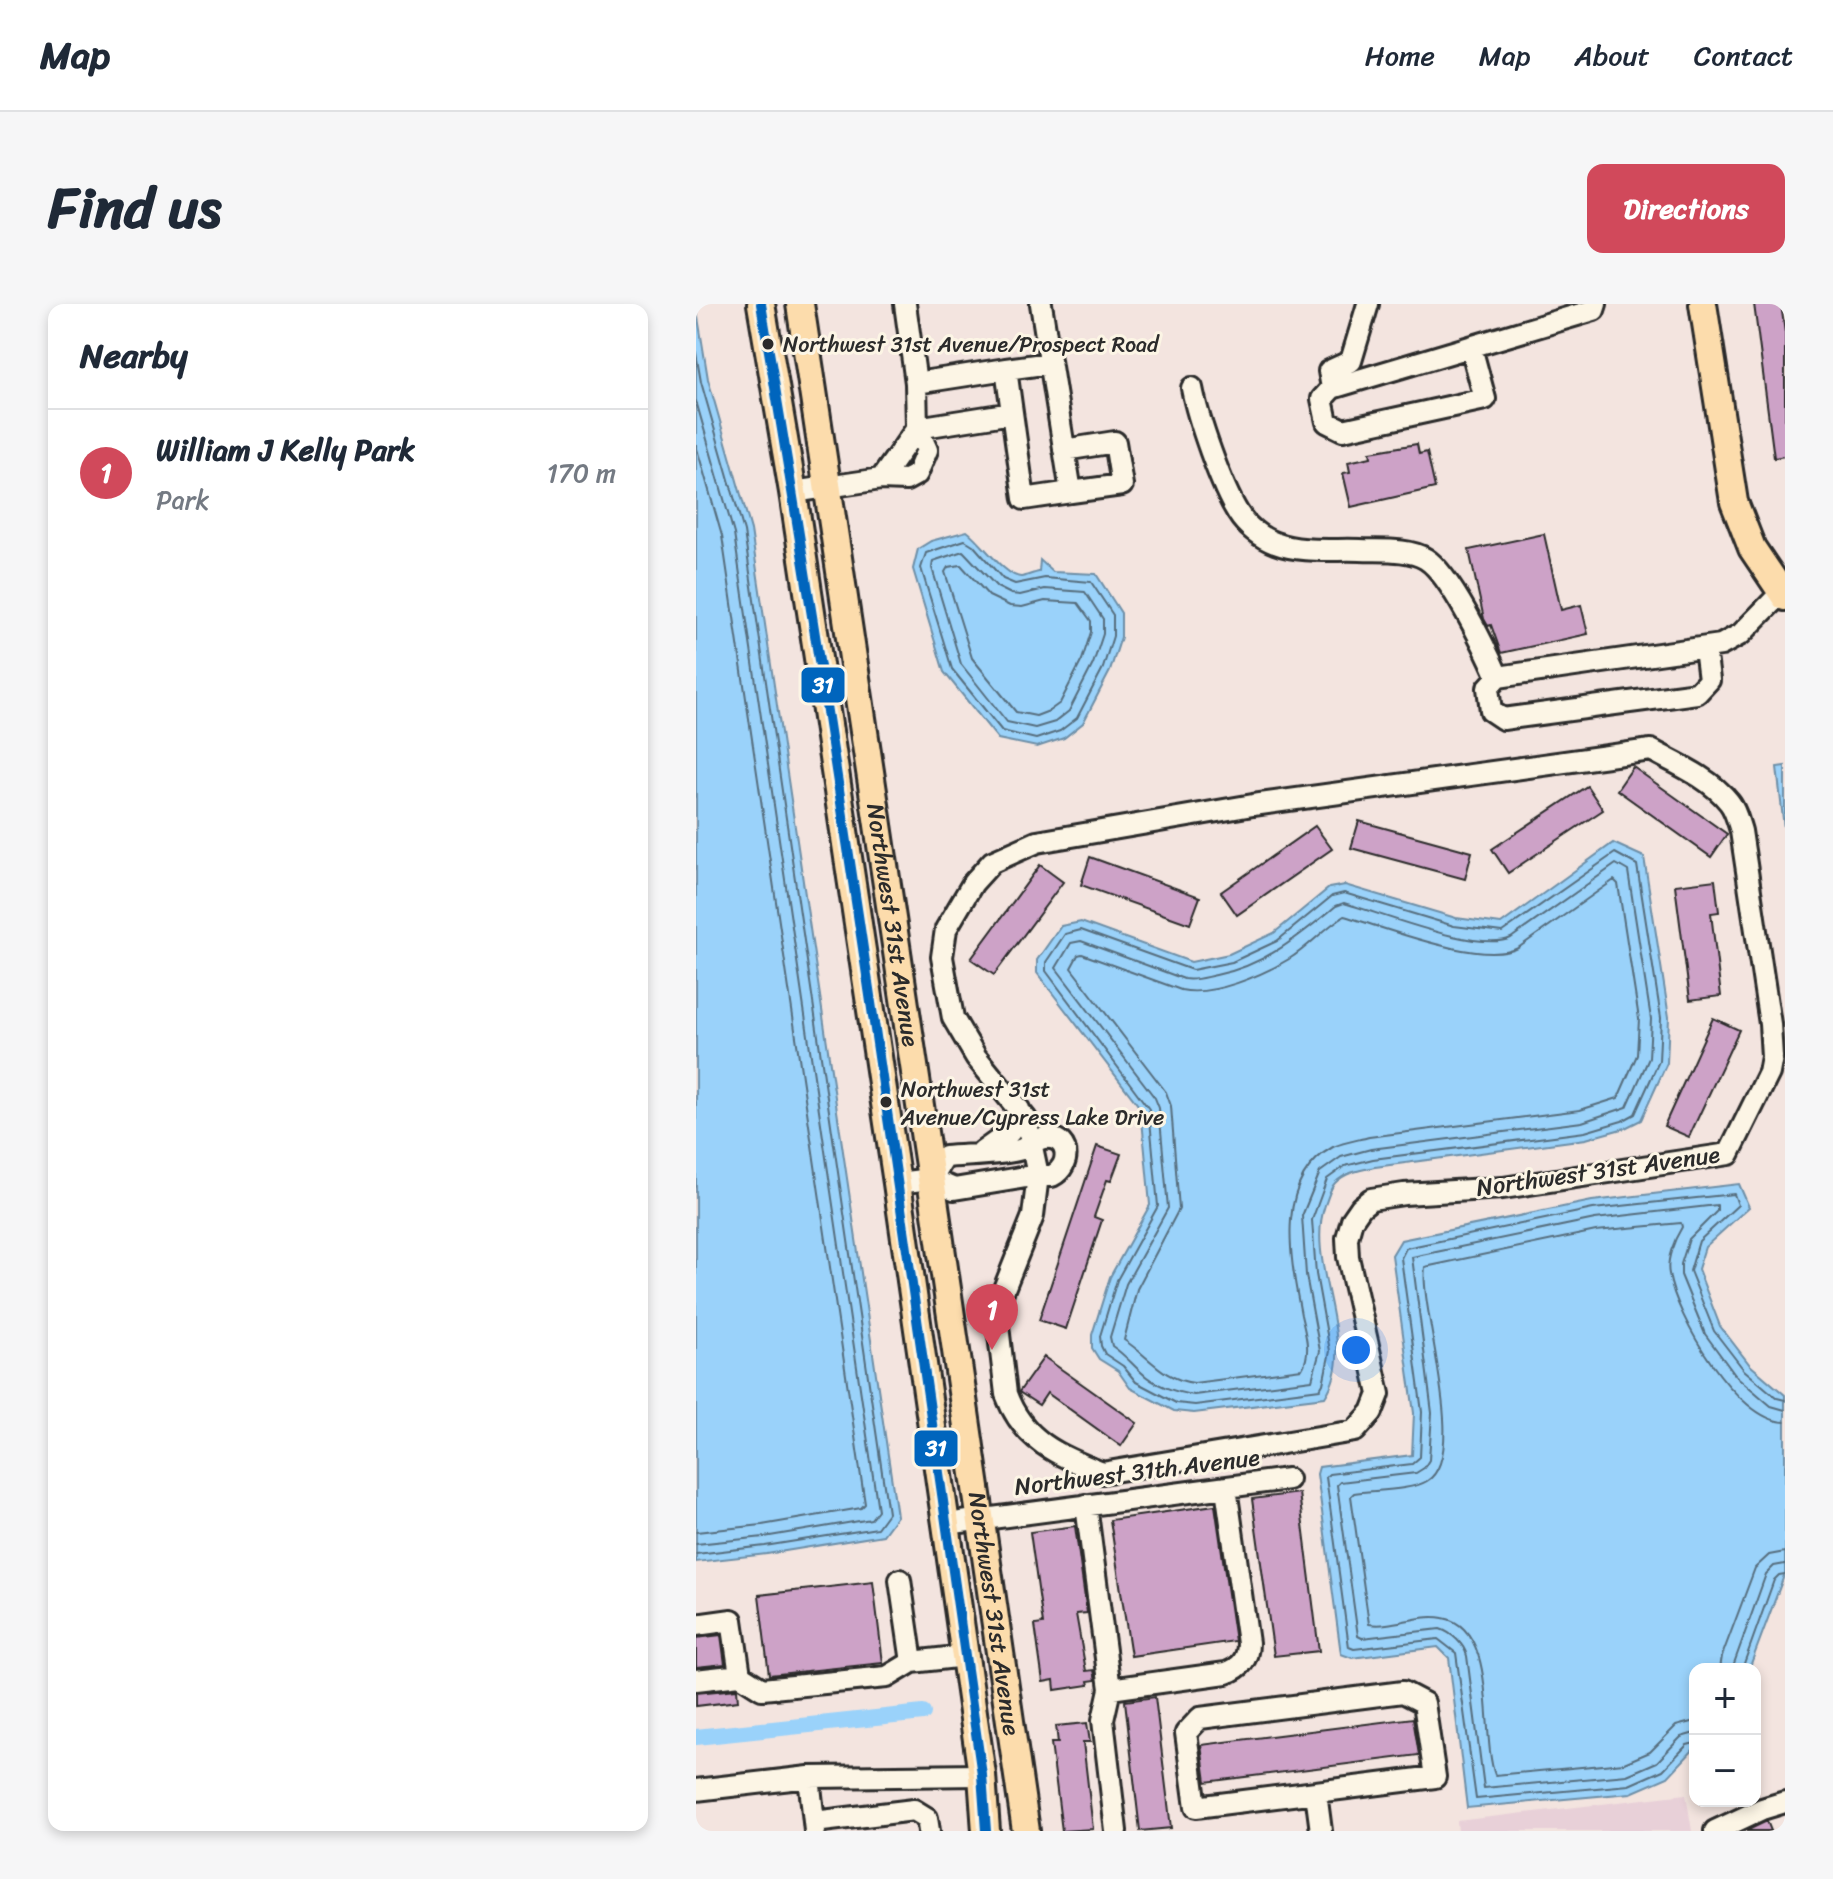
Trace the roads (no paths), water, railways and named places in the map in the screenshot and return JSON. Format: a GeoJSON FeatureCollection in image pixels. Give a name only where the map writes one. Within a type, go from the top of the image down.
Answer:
{"type":"FeatureCollection","features":[{"type":"Feature","properties":{"kind":"main road","name":"Northwest 31st Avenue"},"geometry":{"type":"LineString","coordinates":[[761,304],[793,492],[897,1183],[982,1775],[986,1831]]}},
{"type":"Feature","properties":{"kind":"main road","name":"Northwest 31st Avenue"},"geometry":{"type":"LineString","coordinates":[[800,304],[1026,1831]]}},
{"type":"Feature","properties":{"kind":"main road"},"geometry":{"type":"LineString","coordinates":[[1703,304],[1734,502],[1752,548],[1783,595]]}},
{"type":"Feature","properties":{"kind":"street"},"geometry":{"type":"LineString","coordinates":[[793,492],[881,479],[906,480],[917,474],[927,450],[917,428],[916,383],[905,304]]}},
{"type":"Feature","properties":{"kind":"street"},"geometry":{"type":"LineString","coordinates":[[1041,304],[1071,492]]}},
{"type":"Feature","properties":{"kind":"street"},"geometry":{"type":"LineString","coordinates":[[1332,388],[1329,371],[1351,361],[1368,304]]}},
{"type":"Feature","properties":{"kind":"street"},"geometry":{"type":"LineString","coordinates":[[1471,347],[1485,399],[1343,430],[1327,422],[1322,399],[1332,388],[1594,310],[1596,304]]}},
{"type":"Feature","properties":{"kind":"street"},"geometry":{"type":"LineString","coordinates":[[916,383],[1050,363]]}},
{"type":"Feature","properties":{"kind":"street"},"geometry":{"type":"LineString","coordinates":[[1006,369],[1024,499],[1122,485],[1115,442],[1064,450]]}},
{"type":"Feature","properties":{"kind":"street"},"geometry":{"type":"LineString","coordinates":[[1192,388],[1196,409],[1230,498],[1250,528],[1274,543],[1297,548],[1400,552],[1423,557],[1438,568],[1486,650],[1498,677]]}},
{"type":"Feature","properties":{"kind":"street"},"geometry":{"type":"LineString","coordinates":[[917,428],[1012,413]]}},
{"type":"Feature","properties":{"kind":"street"},"geometry":{"type":"LineString","coordinates":[[1705,648],[1709,680],[1697,693],[1503,719],[1491,711],[1488,688],[1498,677],[1721,645],[1741,634],[1783,595]]}},
{"type":"Feature","properties":{"kind":"street","name":"Northwest 31st Avenue"},"geometry":{"type":"LineString","coordinates":[[1651,750],[1703,779],[1731,804],[1741,831],[1770,1024],[1772,1057],[1769,1073],[1729,1154],[1503,1188],[1371,1199],[1352,1220],[1347,1238],[1348,1257],[1379,1394],[1372,1412],[1355,1431],[1102,1473],[1063,1457],[1026,1431],[1006,1394],[996,1309],[1033,1216],[1038,1175],[1026,1119],[1019,1109],[976,1057],[953,1018],[942,957],[946,929],[973,883],[992,862],[1026,847],[1050,839],[1253,805],[1651,750]]}},
{"type":"Feature","properties":{"kind":"street"},"geometry":{"type":"LineString","coordinates":[[981,1153],[1010,1132],[1019,1109]]}},
{"type":"Feature","properties":{"kind":"street"},"geometry":{"type":"LineString","coordinates":[[897,1183],[931,1179],[954,1189],[1038,1175],[1046,1177],[1058,1173],[1066,1163],[1065,1150],[1057,1140],[1044,1138],[1021,1149],[945,1157],[931,1179]]}},
{"type":"Feature","properties":{"kind":"street","name":"Northwest 31th Avenue"},"geometry":{"type":"LineString","coordinates":[[946,1524],[980,1517],[1288,1479]]}},
{"type":"Feature","properties":{"kind":"street"},"geometry":{"type":"LineString","coordinates":[[1110,1689],[1226,1673],[1236,1670],[1246,1658],[1248,1643],[1226,1488]]}},
{"type":"Feature","properties":{"kind":"street"},"geometry":{"type":"LineString","coordinates":[[1086,1505],[1110,1689],[1103,1720],[1116,1831]]}},
{"type":"Feature","properties":{"kind":"street"},"geometry":{"type":"LineString","coordinates":[[900,1580],[912,1662]]}},
{"type":"Feature","properties":{"kind":"street"},"geometry":{"type":"LineString","coordinates":[[696,1625],[732,1620],[740,1675]]}},
{"type":"Feature","properties":{"kind":"street"},"geometry":{"type":"LineString","coordinates":[[696,1680],[740,1675],[762,1689],[887,1677],[912,1662],[965,1656]]}},
{"type":"Feature","properties":{"kind":"street"},"geometry":{"type":"LineString","coordinates":[[1403,1692],[1424,1703],[1435,1777],[1316,1793],[1196,1807],[1186,1733],[1200,1718],[1403,1692]]}},
{"type":"Feature","properties":{"kind":"street"},"geometry":{"type":"LineString","coordinates":[[696,1790],[809,1777],[982,1775]]}},
{"type":"Feature","properties":{"kind":"street"},"geometry":{"type":"LineString","coordinates":[[809,1777],[815,1826],[914,1810],[927,1818],[929,1831]]}},
{"type":"Feature","properties":{"kind":"street"},"geometry":{"type":"LineString","coordinates":[[1316,1793],[1321,1831]]}},
{"type":"Feature","properties":{"kind":"street"},"geometry":{"type":"LineString","coordinates":[[1715,1831],[1785,1802]]}},
{"type":"Feature","properties":{"kind":"water"},"geometry":{"type":"Polygon","coordinates":[[[696,305],[708,379],[751,530],[897,1516],[883,1535],[696,1562],[696,305]]]}},
{"type":"Feature","properties":{"kind":"water"},"geometry":{"type":"Polygon","coordinates":[[[967,531],[1008,571],[1021,577],[1039,572],[1040,560],[1053,572],[1096,574],[1121,613],[1121,637],[1110,671],[1083,723],[1064,738],[1037,747],[998,739],[944,672],[913,569],[918,549],[931,541],[967,531]]]}},
{"type":"Feature","properties":{"kind":"water"},"geometry":{"type":"Polygon","coordinates":[[[1785,766],[1785,837],[1777,767],[1785,766]]]}},
{"type":"Feature","properties":{"kind":"water"},"geometry":{"type":"Polygon","coordinates":[[[1613,843],[1644,857],[1669,1017],[1667,1063],[1641,1120],[1586,1139],[1375,1167],[1339,1179],[1330,1190],[1320,1228],[1337,1353],[1334,1376],[1325,1397],[1194,1413],[1174,1411],[1130,1388],[1118,1371],[1099,1359],[1092,1348],[1092,1335],[1110,1277],[1150,1205],[1141,1109],[1037,973],[1037,960],[1061,926],[1081,922],[1191,962],[1229,954],[1274,933],[1329,888],[1345,885],[1456,918],[1501,924],[1613,843]]]}},
{"type":"Feature","properties":{"kind":"water"},"geometry":{"type":"Polygon","coordinates":[[[1739,1184],[1749,1207],[1705,1247],[1698,1269],[1720,1326],[1750,1365],[1785,1395],[1785,1573],[1751,1663],[1689,1663],[1689,1754],[1668,1777],[1631,1793],[1467,1808],[1449,1658],[1438,1647],[1352,1658],[1341,1654],[1317,1474],[1319,1467],[1412,1455],[1414,1413],[1392,1255],[1401,1240],[1592,1201],[1739,1184]]]}},
{"type":"Feature","properties":{"kind":"waterway"},"geometry":{"type":"LineString","coordinates":[[696,1737],[923,1713]]}},
{"type":"Feature","properties":{"kind":"place","name":"Northwest 31st Avenue/Prospect Road"},"geometry":{"type":"Point","coordinates":[768,344]}},
{"type":"Feature","properties":{"kind":"place","name":"Northwest 31st Avenue/Cypress Lake Drive"},"geometry":{"type":"Point","coordinates":[886,1102]}},
{"type":"Feature","properties":{"kind":"place","name":"William J Kelly Park"},"geometry":{"type":"Point","coordinates":[992,1350]}}]}
